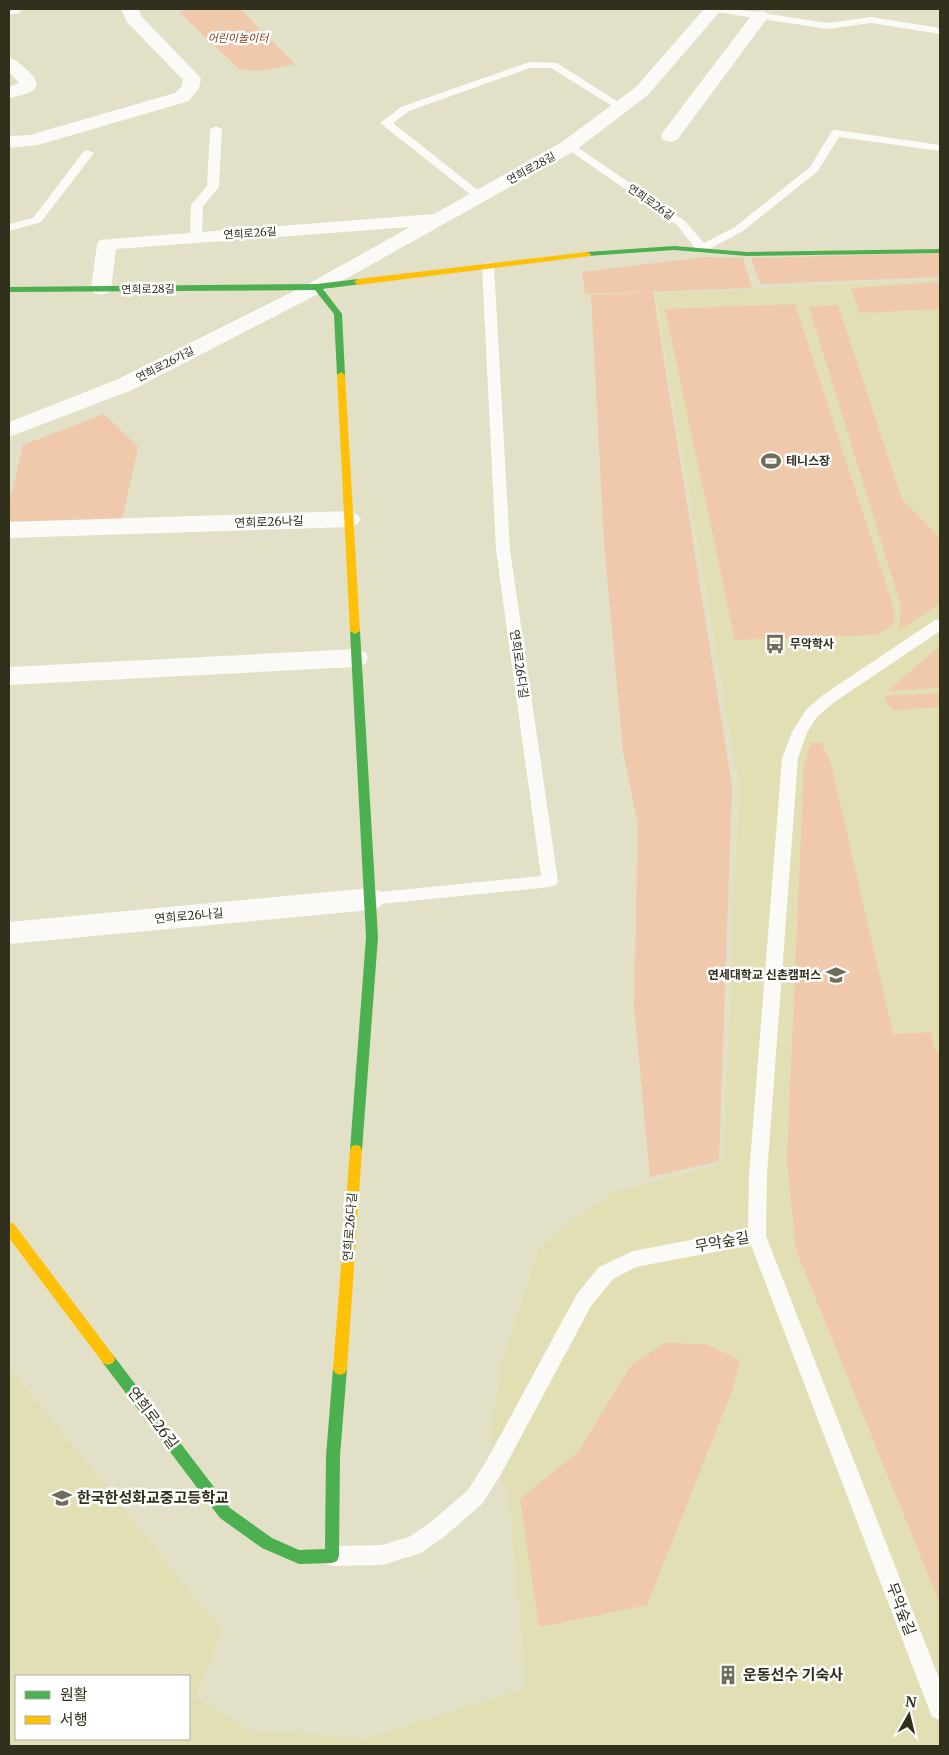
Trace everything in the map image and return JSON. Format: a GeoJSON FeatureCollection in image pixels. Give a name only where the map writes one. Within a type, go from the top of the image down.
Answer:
{"type":"FeatureCollection","features":[{"type":"Feature","properties":{"kind":"street"},"geometry":{"type":"LineString","coordinates":[[9,142],[31,141],[182,97],[190,88],[192,79],[133,18],[130,9]]}},
{"type":"Feature","properties":{"kind":"street","name":"연희로28길"},"geometry":{"type":"LineString","coordinates":[[317,287],[569,146],[642,91],[715,9]]}},
{"type":"Feature","properties":{"kind":"street"},"geometry":{"type":"LineString","coordinates":[[670,136],[760,16]]}},
{"type":"Feature","properties":{"kind":"street"},"geometry":{"type":"LineString","coordinates":[[9,63],[28,80],[28,86],[9,93]]}},
{"type":"Feature","properties":{"kind":"street","name":"연희로26길"},"geometry":{"type":"LineString","coordinates":[[101,289],[106,244],[439,218]]}},
{"type":"Feature","properties":{"kind":"street","name":"연희로28길"},"geometry":{"type":"LineString","coordinates":[[9,290],[317,287],[488,266],[665,248],[702,249],[746,254],[940,251]]}},
{"type":"Feature","properties":{"kind":"street","name":"연희로26가길"},"geometry":{"type":"LineString","coordinates":[[9,431],[124,384],[317,287]]}},
{"type":"Feature","properties":{"kind":"street","name":"연희로26다길"},"geometry":{"type":"LineString","coordinates":[[317,287],[338,314],[372,937],[333,1456],[332,1556]]}},
{"type":"Feature","properties":{"kind":"street","name":"연희로26나길"},"geometry":{"type":"LineString","coordinates":[[9,530],[349,519]]}},
{"type":"Feature","properties":{"kind":"street"},"geometry":{"type":"LineString","coordinates":[[9,676],[356,658]]}},
{"type":"Feature","properties":{"kind":"street","name":"연희로26나길"},"geometry":{"type":"LineString","coordinates":[[9,933],[370,899]]}},
{"type":"Feature","properties":{"kind":"street","name":"연희로26길"},"geometry":{"type":"LineString","coordinates":[[9,1228],[225,1513],[267,1543],[299,1557],[332,1556]]}},
{"type":"Feature","properties":{"kind":"lane"},"geometry":{"type":"LineString","coordinates":[[715,9],[828,26],[871,20],[940,31]]}},
{"type":"Feature","properties":{"kind":"lane"},"geometry":{"type":"LineString","coordinates":[[479,196],[386,123],[406,109],[529,65],[553,65],[621,107]]}},
{"type":"Feature","properties":{"kind":"lane"},"geometry":{"type":"LineString","coordinates":[[196,237],[197,204],[213,187],[216,129]]}},
{"type":"Feature","properties":{"kind":"lane","name":"연희로28길"},"geometry":{"type":"LineString","coordinates":[[702,249],[739,229],[814,169],[836,133],[940,148]]}},
{"type":"Feature","properties":{"kind":"lane","name":"연희로26길"},"geometry":{"type":"LineString","coordinates":[[569,146],[681,223],[702,249]]}},
{"type":"Feature","properties":{"kind":"lane"},"geometry":{"type":"LineString","coordinates":[[9,228],[37,220],[88,153]]}},
{"type":"Feature","properties":{"kind":"lane","name":"연희로26다길"},"geometry":{"type":"LineString","coordinates":[[370,899],[550,881],[503,550],[488,266]]}},
{"type":"Feature","properties":{"kind":"lane"},"geometry":{"type":"LineString","coordinates":[[757,1236],[758,1174],[790,758],[800,732],[811,714],[828,699],[940,624]]}},
{"type":"Feature","properties":{"kind":"lane","name":"무악숲길"},"geometry":{"type":"LineString","coordinates":[[332,1556],[382,1555],[414,1546],[438,1529],[475,1497],[494,1467],[588,1295],[606,1273],[633,1259],[757,1236],[940,1709]]}},
{"type":"Feature","properties":{"kind":"shaded area","name":"연세대학교 신촌캠퍼스"},"geometry":{"type":"Polygon","coordinates":[[[940,279],[940,1746],[9,1746],[9,1366],[222,1631],[196,1697],[250,1730],[367,1739],[526,1688],[508,1493],[494,1467],[491,1429],[501,1366],[538,1249],[574,1218],[616,1192],[723,1164],[739,785],[655,294],[940,279]]]}},
{"type":"Feature","properties":{"kind":"green space","name":"어린이놀이터"},"geometry":{"type":"Polygon","coordinates":[[[190,9],[240,9],[295,64],[257,71],[239,69],[179,12],[190,9]]]}},
{"type":"Feature","properties":{"kind":"green space"},"geometry":{"type":"Polygon","coordinates":[[[940,253],[940,277],[760,284],[751,258],[940,253]]]}},
{"type":"Feature","properties":{"kind":"green space"},"geometry":{"type":"Polygon","coordinates":[[[706,257],[743,258],[752,288],[585,294],[582,272],[706,257]]]}},
{"type":"Feature","properties":{"kind":"green space"},"geometry":{"type":"Polygon","coordinates":[[[940,282],[940,309],[860,313],[851,288],[940,282]]]}},
{"type":"Feature","properties":{"kind":"green space"},"geometry":{"type":"Polygon","coordinates":[[[653,292],[732,786],[719,1161],[650,1177],[634,1005],[638,824],[623,751],[604,542],[591,295],[653,292]]]}},
{"type":"Feature","properties":{"kind":"green space","name":"테니스장"},"geometry":{"type":"Polygon","coordinates":[[[795,304],[895,612],[893,625],[876,635],[735,640],[665,309],[795,304]]]}},
{"type":"Feature","properties":{"kind":"green space"},"geometry":{"type":"Polygon","coordinates":[[[838,305],[902,499],[940,539],[940,604],[899,630],[901,606],[809,307],[838,305]]]}},
{"type":"Feature","properties":{"kind":"green space"},"geometry":{"type":"Polygon","coordinates":[[[104,414],[138,447],[122,520],[9,521],[9,504],[23,445],[104,414]]]}},
{"type":"Feature","properties":{"kind":"green space"},"geometry":{"type":"Polygon","coordinates":[[[940,646],[940,688],[888,691],[940,646]]]}},
{"type":"Feature","properties":{"kind":"green space"},"geometry":{"type":"Polygon","coordinates":[[[940,693],[940,707],[893,710],[886,701],[885,696],[940,693]]]}},
{"type":"Feature","properties":{"kind":"green space"},"geometry":{"type":"Polygon","coordinates":[[[821,742],[831,764],[893,1034],[931,1032],[935,1051],[940,1053],[940,1604],[796,1250],[787,1160],[804,764],[811,743],[821,742]]]}},
{"type":"Feature","properties":{"kind":"green space"},"geometry":{"type":"Polygon","coordinates":[[[665,1343],[706,1344],[740,1360],[733,1388],[647,1605],[539,1627],[520,1499],[578,1452],[631,1366],[665,1343]]]}},
{"type":"Feature","properties":{"kind":"traffic: fast"},"geometry":{"type":"LineString","coordinates":[[587,254],[674,248],[747,254],[940,251]]}},
{"type":"Feature","properties":{"kind":"traffic: fast"},"geometry":{"type":"LineString","coordinates":[[9,290],[317,287],[358,282]]}},
{"type":"Feature","properties":{"kind":"traffic: fast"},"geometry":{"type":"LineString","coordinates":[[317,287],[338,314],[341,375]]}},
{"type":"Feature","properties":{"kind":"traffic: fast"},"geometry":{"type":"LineString","coordinates":[[355,631],[372,937],[356,1150]]}},
{"type":"Feature","properties":{"kind":"traffic: fast"},"geometry":{"type":"LineString","coordinates":[[108,1359],[225,1513],[267,1543],[299,1557],[332,1556],[333,1456],[340,1369]]}},
{"type":"Feature","properties":{"kind":"traffic: slow"},"geometry":{"type":"LineString","coordinates":[[358,282],[587,254]]}},
{"type":"Feature","properties":{"kind":"traffic: slow"},"geometry":{"type":"LineString","coordinates":[[341,375],[355,631]]}},
{"type":"Feature","properties":{"kind":"traffic: slow"},"geometry":{"type":"LineString","coordinates":[[340,1369],[356,1150]]}},
{"type":"Feature","properties":{"kind":"traffic: slow"},"geometry":{"type":"LineString","coordinates":[[9,1228],[108,1359]]}},
{"type":"Feature","properties":{"kind":"place","name":"테니스장"},"geometry":{"type":"Point","coordinates":[771,461]}},
{"type":"Feature","properties":{"kind":"place","name":"무악학사"},"geometry":{"type":"Point","coordinates":[775,644]}},
{"type":"Feature","properties":{"kind":"place","name":"연세대학교 신촌캠퍼스"},"geometry":{"type":"Point","coordinates":[836,975]}},
{"type":"Feature","properties":{"kind":"place","name":"한국한성화교중고등학교"},"geometry":{"type":"Point","coordinates":[62,1498]}},
{"type":"Feature","properties":{"kind":"place","name":"운동선수 기숙사"},"geometry":{"type":"Point","coordinates":[728,1675]}}]}
